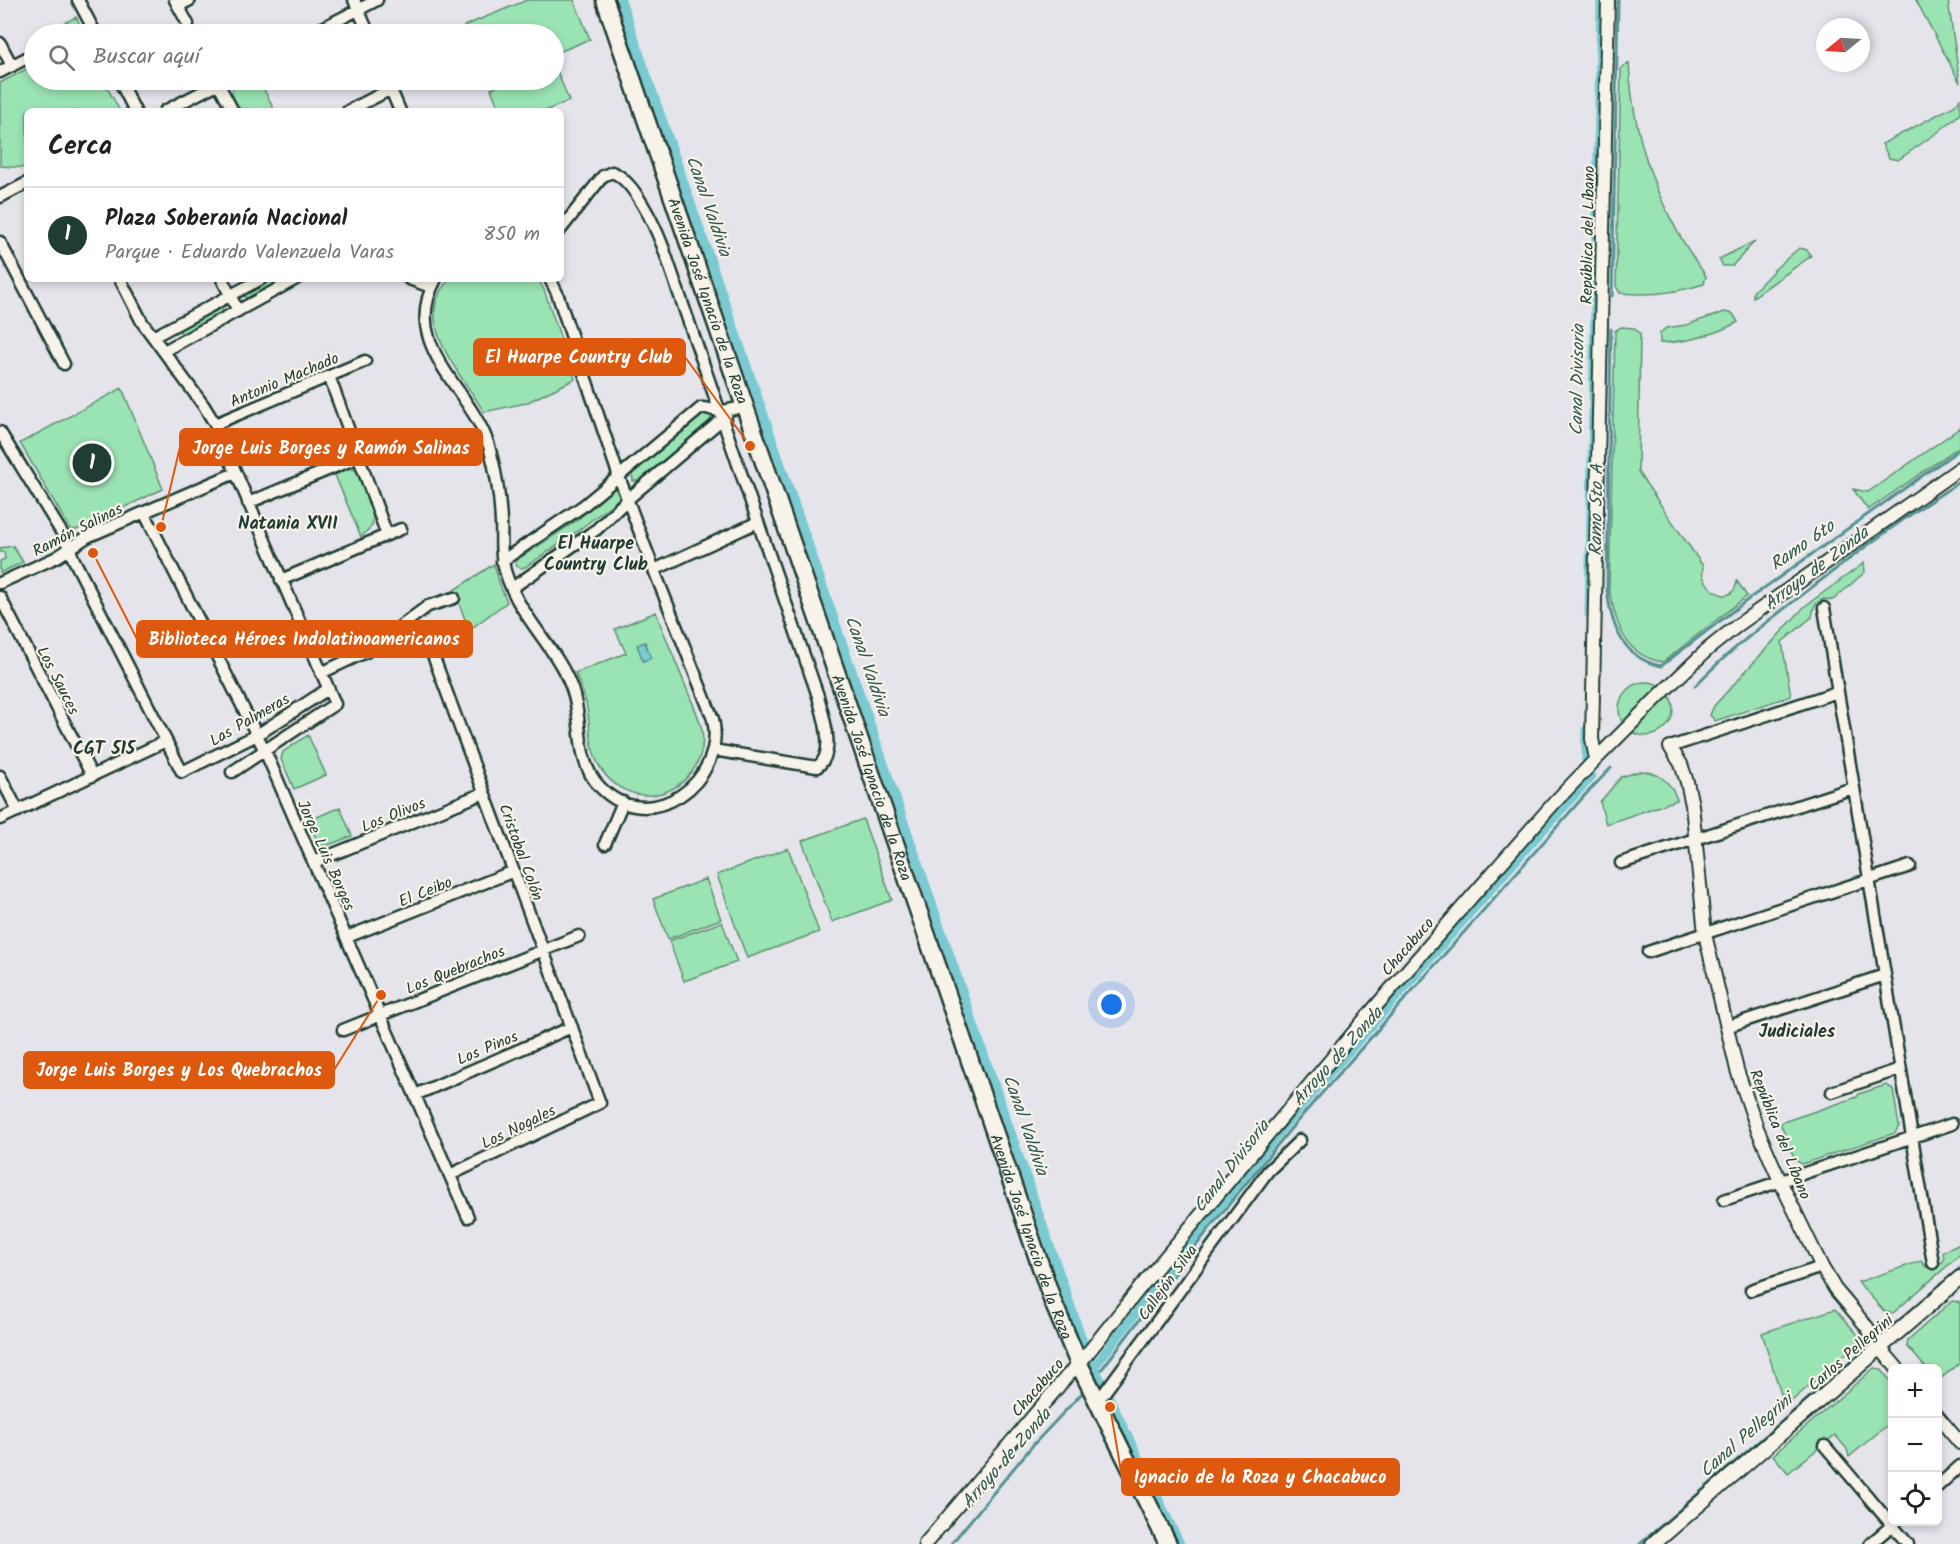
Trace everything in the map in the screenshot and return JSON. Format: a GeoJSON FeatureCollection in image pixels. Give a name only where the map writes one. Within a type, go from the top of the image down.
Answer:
{"type":"FeatureCollection","features":[{"type":"Feature","properties":{"kind":"main road","name":"Avenida José Ignacio de la Roza"},"geometry":{"type":"LineString","coordinates":[[605,0],[740,407],[1053,1302],[1080,1364],[1103,1394],[1168,1544]]}},
{"type":"Feature","properties":{"kind":"main road","name":"Carlos Pellegrini"},"geometry":{"type":"LineString","coordinates":[[1653,1544],[1960,1278]]}},
{"type":"Feature","properties":{"kind":"street"},"geometry":{"type":"LineString","coordinates":[[78,0],[91,24]]}},
{"type":"Feature","properties":{"kind":"street"},"geometry":{"type":"LineString","coordinates":[[188,24],[177,3],[190,0]]}},
{"type":"Feature","properties":{"kind":"street"},"geometry":{"type":"LineString","coordinates":[[327,24],[356,5],[377,0]]}},
{"type":"Feature","properties":{"kind":"street","name":"República del Líbano"},"geometry":{"type":"LineString","coordinates":[[1596,759],[1592,739],[1608,0]]}},
{"type":"Feature","properties":{"kind":"street"},"geometry":{"type":"LineString","coordinates":[[356,5],[365,24]]}},
{"type":"Feature","properties":{"kind":"street"},"geometry":{"type":"LineString","coordinates":[[0,44],[12,66]]}},
{"type":"Feature","properties":{"kind":"street"},"geometry":{"type":"LineString","coordinates":[[0,72],[24,59]]}},
{"type":"Feature","properties":{"kind":"street"},"geometry":{"type":"LineString","coordinates":[[124,90],[133,108]]}},
{"type":"Feature","properties":{"kind":"street"},"geometry":{"type":"LineString","coordinates":[[171,108],[204,90]]}},
{"type":"Feature","properties":{"kind":"street"},"geometry":{"type":"LineString","coordinates":[[225,90],[232,108]]}},
{"type":"Feature","properties":{"kind":"street"},"geometry":{"type":"LineString","coordinates":[[353,108],[380,90]]}},
{"type":"Feature","properties":{"kind":"street"},"geometry":{"type":"LineString","coordinates":[[391,90],[399,108]]}},
{"type":"Feature","properties":{"kind":"street"},"geometry":{"type":"LineString","coordinates":[[564,225],[603,176],[612,172],[622,177],[649,214],[657,231],[818,696],[827,752],[825,760],[817,767],[713,750]]}},
{"type":"Feature","properties":{"kind":"street"},"geometry":{"type":"LineString","coordinates":[[0,197],[24,185]]}},
{"type":"Feature","properties":{"kind":"street"},"geometry":{"type":"LineString","coordinates":[[0,242],[64,364]]}},
{"type":"Feature","properties":{"kind":"street"},"geometry":{"type":"LineString","coordinates":[[122,282],[142,322],[204,406],[214,424],[328,689]]}},
{"type":"Feature","properties":{"kind":"street"},"geometry":{"type":"LineString","coordinates":[[224,282],[238,311]]}},
{"type":"Feature","properties":{"kind":"street"},"geometry":{"type":"LineString","coordinates":[[153,337],[255,282]]}},
{"type":"Feature","properties":{"kind":"street"},"geometry":{"type":"LineString","coordinates":[[164,351],[291,282]]}},
{"type":"Feature","properties":{"kind":"street"},"geometry":{"type":"LineString","coordinates":[[434,283],[425,310],[425,323],[432,349],[482,427],[496,471],[501,508],[502,561],[512,588],[569,681],[577,704],[580,736],[589,770],[600,787],[623,802],[656,806],[681,796],[697,782],[713,750],[716,732],[713,718],[619,477],[552,282]]}},
{"type":"Feature","properties":{"kind":"street","name":"Antonio Machado"},"geometry":{"type":"LineString","coordinates":[[214,424],[365,361]]}},
{"type":"Feature","properties":{"kind":"street"},"geometry":{"type":"LineString","coordinates":[[329,376],[387,535]]}},
{"type":"Feature","properties":{"kind":"street"},"geometry":{"type":"LineString","coordinates":[[502,561],[568,517],[701,408],[706,407],[721,415]]}},
{"type":"Feature","properties":{"kind":"street"},"geometry":{"type":"LineString","coordinates":[[512,588],[597,529],[721,415],[740,407]]}},
{"type":"Feature","properties":{"kind":"street"},"geometry":{"type":"LineString","coordinates":[[0,432],[70,547],[74,560],[166,741],[0,819]]}},
{"type":"Feature","properties":{"kind":"street"},"geometry":{"type":"LineString","coordinates":[[248,503],[359,457]]}},
{"type":"Feature","properties":{"kind":"street","name":"Chacabuco"},"geometry":{"type":"LineString","coordinates":[[925,1544],[1068,1375],[1080,1364],[1143,1284],[1369,1015],[1554,803],[1596,759],[1708,649],[1738,625],[1960,468]]}},
{"type":"Feature","properties":{"kind":"street","name":"Ramón Salinas"},"geometry":{"type":"LineString","coordinates":[[0,583],[61,555],[87,537],[235,473]]}},
{"type":"Feature","properties":{"kind":"street","name":"Jorge Luis Borges"},"geometry":{"type":"LineString","coordinates":[[144,512],[265,751],[468,1217]]}},
{"type":"Feature","properties":{"kind":"street"},"geometry":{"type":"LineString","coordinates":[[654,570],[758,522]]}},
{"type":"Feature","properties":{"kind":"street"},"geometry":{"type":"LineString","coordinates":[[281,580],[401,529]]}},
{"type":"Feature","properties":{"kind":"street","name":"Los Sauces"},"geometry":{"type":"LineString","coordinates":[[0,597],[92,776]]}},
{"type":"Feature","properties":{"kind":"street"},"geometry":{"type":"LineString","coordinates":[[321,673],[366,652],[428,606],[454,598]]}},
{"type":"Feature","properties":{"kind":"street"},"geometry":{"type":"LineString","coordinates":[[1824,608],[1933,1263]]}},
{"type":"Feature","properties":{"kind":"street","name":"Cristobal Colón"},"geometry":{"type":"LineString","coordinates":[[398,628],[425,641],[429,646],[600,1103]]}},
{"type":"Feature","properties":{"kind":"street","name":"Las Palmeras"},"geometry":{"type":"LineString","coordinates":[[166,741],[182,772],[257,735],[328,689],[335,705],[231,772]]}},
{"type":"Feature","properties":{"kind":"street"},"geometry":{"type":"LineString","coordinates":[[1670,747],[1838,692]]}},
{"type":"Feature","properties":{"kind":"street","name":"República del Líbano"},"geometry":{"type":"LineString","coordinates":[[1670,747],[1681,764],[1688,782],[1705,934],[1737,1070],[1757,1128],[1822,1267],[1835,1288],[1894,1364]]}},
{"type":"Feature","properties":{"kind":"street"},"geometry":{"type":"LineString","coordinates":[[0,776],[18,811]]}},
{"type":"Feature","properties":{"kind":"street"},"geometry":{"type":"LineString","coordinates":[[1621,863],[1853,788]]}},
{"type":"Feature","properties":{"kind":"street","name":"Los Olivos"},"geometry":{"type":"LineString","coordinates":[[314,862],[484,793]]}},
{"type":"Feature","properties":{"kind":"street"},"geometry":{"type":"LineString","coordinates":[[605,844],[623,802]]}},
{"type":"Feature","properties":{"kind":"street"},"geometry":{"type":"LineString","coordinates":[[1648,952],[1910,866]]}},
{"type":"Feature","properties":{"kind":"street","name":"El Ceibo"},"geometry":{"type":"LineString","coordinates":[[347,938],[514,871]]}},
{"type":"Feature","properties":{"kind":"street","name":"Los Quebrachos"},"geometry":{"type":"LineString","coordinates":[[343,1030],[579,936]]}},
{"type":"Feature","properties":{"kind":"street"},"geometry":{"type":"LineString","coordinates":[[1726,1027],[1885,975]]}},
{"type":"Feature","properties":{"kind":"street","name":"Los Pinos"},"geometry":{"type":"LineString","coordinates":[[415,1095],[572,1027]]}},
{"type":"Feature","properties":{"kind":"street"},"geometry":{"type":"LineString","coordinates":[[1832,1092],[1900,1069]]}},
{"type":"Feature","properties":{"kind":"street","name":"Los Nogales"},"geometry":{"type":"LineString","coordinates":[[450,1175],[600,1103]]}},
{"type":"Feature","properties":{"kind":"street"},"geometry":{"type":"LineString","coordinates":[[1724,1200],[1952,1124]]}},
{"type":"Feature","properties":{"kind":"street","name":"Callejón Silva"},"geometry":{"type":"LineString","coordinates":[[1103,1394],[1268,1171],[1300,1140]]}},
{"type":"Feature","properties":{"kind":"street"},"geometry":{"type":"LineString","coordinates":[[1751,1290],[1822,1267]]}},
{"type":"Feature","properties":{"kind":"street"},"geometry":{"type":"LineString","coordinates":[[1939,1418],[1960,1443]]}},
{"type":"Feature","properties":{"kind":"street"},"geometry":{"type":"LineString","coordinates":[[1826,1446],[1888,1516]]}},
{"type":"Feature","properties":{"kind":"street"},"geometry":{"type":"LineString","coordinates":[[1942,1482],[1960,1466]]}},
{"type":"Feature","properties":{"kind":"street"},"geometry":{"type":"LineString","coordinates":[[1870,1544],[1891,1526]]}},
{"type":"Feature","properties":{"kind":"street"},"geometry":{"type":"LineString","coordinates":[[1896,1526],[1908,1544]]}},
{"type":"Feature","properties":{"kind":"green space"},"geometry":{"type":"Polygon","coordinates":[[[527,0],[574,0],[590,39],[564,50],[564,24],[469,24],[527,0]]]}},
{"type":"Feature","properties":{"kind":"green space"},"geometry":{"type":"Polygon","coordinates":[[[1916,0],[1948,0],[1960,83],[1916,0]]]}},
{"type":"Feature","properties":{"kind":"green space"},"geometry":{"type":"Polygon","coordinates":[[[76,17],[80,24],[62,24],[76,17]]]}},
{"type":"Feature","properties":{"kind":"green space"},"geometry":{"type":"Polygon","coordinates":[[[1629,63],[1636,120],[1652,175],[1675,227],[1706,276],[1704,284],[1673,292],[1652,294],[1620,293],[1616,286],[1621,68],[1629,63]]]}},
{"type":"Feature","properties":{"kind":"green space"},"geometry":{"type":"Polygon","coordinates":[[[24,70],[24,90],[108,90],[118,108],[24,108],[24,168],[0,166],[0,83],[24,70]]]}},
{"type":"Feature","properties":{"kind":"green space"},"geometry":{"type":"Polygon","coordinates":[[[564,88],[569,101],[552,108],[499,108],[491,90],[564,88]]]}},
{"type":"Feature","properties":{"kind":"green space"},"geometry":{"type":"Polygon","coordinates":[[[233,90],[264,90],[273,108],[238,108],[231,94],[233,90]]]}},
{"type":"Feature","properties":{"kind":"green space"},"geometry":{"type":"Polygon","coordinates":[[[1960,99],[1960,114],[1898,160],[1889,158],[1882,144],[1954,106],[1960,99]]]}},
{"type":"Feature","properties":{"kind":"green space"},"geometry":{"type":"Polygon","coordinates":[[[1755,241],[1732,266],[1723,266],[1719,259],[1755,241]]]}},
{"type":"Feature","properties":{"kind":"green space"},"geometry":{"type":"Polygon","coordinates":[[[1799,248],[1807,250],[1811,256],[1753,297],[1753,292],[1799,248]]]}},
{"type":"Feature","properties":{"kind":"green space"},"geometry":{"type":"Polygon","coordinates":[[[266,282],[280,282],[249,299],[245,297],[246,293],[266,282]]]}},
{"type":"Feature","properties":{"kind":"green space"},"geometry":{"type":"Polygon","coordinates":[[[448,282],[540,282],[575,379],[526,403],[484,412],[443,347],[437,329],[435,312],[439,295],[448,282]]]}},
{"type":"Feature","properties":{"kind":"green space"},"geometry":{"type":"Polygon","coordinates":[[[217,307],[221,308],[222,314],[185,334],[180,333],[181,327],[217,307]]]}},
{"type":"Feature","properties":{"kind":"green space"},"geometry":{"type":"Polygon","coordinates":[[[1725,312],[1733,314],[1738,322],[1700,337],[1660,343],[1660,333],[1666,328],[1686,325],[1725,312]]]}},
{"type":"Feature","properties":{"kind":"green space"},"geometry":{"type":"Polygon","coordinates":[[[1621,327],[1634,328],[1640,334],[1638,472],[1703,566],[1703,576],[1710,587],[1715,592],[1726,595],[1735,589],[1737,581],[1747,596],[1663,662],[1639,653],[1624,636],[1615,614],[1609,589],[1615,331],[1621,327]]]}},
{"type":"Feature","properties":{"kind":"green space"},"geometry":{"type":"Polygon","coordinates":[[[122,388],[163,489],[76,530],[70,529],[20,443],[122,388]]]}},
{"type":"Feature","properties":{"kind":"green space"},"geometry":{"type":"Polygon","coordinates":[[[705,412],[710,414],[709,422],[639,481],[633,481],[632,474],[705,412]]]}},
{"type":"Feature","properties":{"kind":"green space"},"geometry":{"type":"Polygon","coordinates":[[[1960,428],[1960,446],[1868,510],[1853,489],[1868,492],[1960,428]]]}},
{"type":"Feature","properties":{"kind":"green space"},"geometry":{"type":"Polygon","coordinates":[[[349,468],[357,471],[373,514],[372,526],[361,537],[335,475],[349,468]]]}},
{"type":"Feature","properties":{"kind":"green space"},"geometry":{"type":"Polygon","coordinates":[[[617,488],[621,497],[570,537],[525,567],[516,566],[518,559],[576,521],[617,488]]]}},
{"type":"Feature","properties":{"kind":"green space"},"geometry":{"type":"Polygon","coordinates":[[[13,546],[23,562],[0,573],[0,561],[5,559],[4,552],[0,552],[0,548],[13,546]]]}},
{"type":"Feature","properties":{"kind":"green space"},"geometry":{"type":"Polygon","coordinates":[[[1864,563],[1865,572],[1833,600],[1824,599],[1818,602],[1814,607],[1812,617],[1782,642],[1791,696],[1715,721],[1710,715],[1714,706],[1805,606],[1864,563]]]}},
{"type":"Feature","properties":{"kind":"green space"},"geometry":{"type":"Polygon","coordinates":[[[494,564],[507,602],[469,630],[454,590],[494,564]]]}},
{"type":"Feature","properties":{"kind":"green space"},"geometry":{"type":"Polygon","coordinates":[[[656,612],[698,716],[703,743],[697,764],[683,781],[674,788],[645,795],[623,789],[611,781],[601,769],[592,747],[585,699],[575,673],[626,653],[615,629],[656,612]]]}},
{"type":"Feature","properties":{"kind":"green space"},"geometry":{"type":"Polygon","coordinates":[[[1641,682],[1651,682],[1661,686],[1669,694],[1673,709],[1669,724],[1661,732],[1651,736],[1641,736],[1631,732],[1623,724],[1619,714],[1619,704],[1623,694],[1631,686],[1641,682]]]}},
{"type":"Feature","properties":{"kind":"green space"},"geometry":{"type":"Polygon","coordinates":[[[308,735],[326,775],[294,789],[281,759],[283,752],[308,735]]]}},
{"type":"Feature","properties":{"kind":"green space"},"geometry":{"type":"Polygon","coordinates":[[[1641,771],[1654,774],[1664,780],[1672,788],[1677,800],[1606,824],[1600,802],[1621,777],[1641,771]]]}},
{"type":"Feature","properties":{"kind":"green space"},"geometry":{"type":"Polygon","coordinates":[[[340,807],[352,836],[326,846],[319,844],[308,821],[340,807]]]}},
{"type":"Feature","properties":{"kind":"green space"},"geometry":{"type":"Polygon","coordinates":[[[863,819],[892,900],[832,922],[802,841],[863,819]]]}},
{"type":"Feature","properties":{"kind":"green space"},"geometry":{"type":"Polygon","coordinates":[[[788,848],[819,932],[747,958],[717,875],[788,848]]]}},
{"type":"Feature","properties":{"kind":"green space"},"geometry":{"type":"Polygon","coordinates":[[[706,879],[721,919],[668,939],[653,899],[706,879]]]}},
{"type":"Feature","properties":{"kind":"green space"},"geometry":{"type":"Polygon","coordinates":[[[722,922],[737,962],[684,981],[669,941],[722,922]]]}},
{"type":"Feature","properties":{"kind":"green space"},"geometry":{"type":"Polygon","coordinates":[[[1886,1085],[1893,1089],[1899,1126],[1895,1133],[1802,1164],[1795,1160],[1780,1123],[1886,1085]]]}},
{"type":"Feature","properties":{"kind":"green space"},"geometry":{"type":"Polygon","coordinates":[[[1960,1244],[1960,1255],[1893,1313],[1885,1312],[1858,1282],[1921,1261],[1926,1267],[1936,1268],[1944,1260],[1943,1252],[1960,1244]]]}},
{"type":"Feature","properties":{"kind":"green space"},"geometry":{"type":"Polygon","coordinates":[[[1952,1301],[1960,1304],[1960,1362],[1942,1378],[1942,1364],[1923,1364],[1907,1346],[1908,1340],[1952,1301]]]}},
{"type":"Feature","properties":{"kind":"green space"},"geometry":{"type":"Polygon","coordinates":[[[1835,1309],[1858,1335],[1858,1343],[1785,1407],[1762,1333],[1835,1309]]]}},
{"type":"Feature","properties":{"kind":"green space"},"geometry":{"type":"Polygon","coordinates":[[[1874,1368],[1881,1369],[1888,1378],[1888,1424],[1849,1457],[1847,1449],[1835,1435],[1788,1473],[1773,1455],[1874,1368]]]}},
{"type":"Feature","properties":{"kind":"water"},"geometry":{"type":"Polygon","coordinates":[[[645,642],[651,658],[643,661],[637,645],[645,642]]]}},
{"type":"Feature","properties":{"kind":"waterway","name":"Canal Valdivia"},"geometry":{"type":"LineString","coordinates":[[621,0],[1083,1342]]}},
{"type":"Feature","properties":{"kind":"waterway","name":"Canal Divisoria"},"geometry":{"type":"LineString","coordinates":[[1589,614],[1601,0]]}},
{"type":"Feature","properties":{"kind":"waterway","name":"Ramo 5to A"},"geometry":{"type":"LineString","coordinates":[[1612,296],[1618,0]]}},
{"type":"Feature","properties":{"kind":"waterway","name":"Ramo 6to"},"geometry":{"type":"LineString","coordinates":[[1611,329],[1607,589],[1612,615],[1621,638],[1628,648],[1648,662],[1661,666],[1750,598],[1960,449]]}},
{"type":"Feature","properties":{"kind":"waterway","name":"Arroyo de Zonda"},"geometry":{"type":"LineString","coordinates":[[1695,686],[1737,647],[1811,588],[1903,520],[1960,482]]}},
{"type":"Feature","properties":{"kind":"waterway","name":"Canal Divisoria"},"geometry":{"type":"LineString","coordinates":[[1586,730],[1586,760]]}},
{"type":"Feature","properties":{"kind":"waterway","name":"Arroyo de Zonda"},"geometry":{"type":"LineString","coordinates":[[1098,1374],[1208,1230],[1292,1127],[1611,768]]}},
{"type":"Feature","properties":{"kind":"waterway","name":"Canal Divisoria"},"geometry":{"type":"LineString","coordinates":[[1094,1367],[1289,1120],[1592,776]]}},
{"type":"Feature","properties":{"kind":"waterway","name":"Canal Pellegrini"},"geometry":{"type":"LineString","coordinates":[[1895,1324],[1960,1268]]}},
{"type":"Feature","properties":{"kind":"waterway","name":"Canal Pellegrini"},"geometry":{"type":"LineString","coordinates":[[1640,1544],[1869,1346]]}},
{"type":"Feature","properties":{"kind":"waterway","name":"Canal Valdivia"},"geometry":{"type":"LineString","coordinates":[[1092,1362],[1180,1544]]}},
{"type":"Feature","properties":{"kind":"waterway","name":"Arroyo de Zonda"},"geometry":{"type":"LineString","coordinates":[[951,1544],[1033,1445],[1084,1391]]}},
{"type":"Feature","properties":{"kind":"place","name":"El Huarpe Country Club"},"geometry":{"type":"Point","coordinates":[750,446]}},
{"type":"Feature","properties":{"kind":"place","name":"Plaza Soberanía Nacional"},"geometry":{"type":"Point","coordinates":[92,463]}},
{"type":"Feature","properties":{"kind":"place","name":"Jorge Luis Borges y Ramón Salinas"},"geometry":{"type":"Point","coordinates":[161,527]}},
{"type":"Feature","properties":{"kind":"place","name":"Biblioteca Héroes Indolatinoamericanos"},"geometry":{"type":"Point","coordinates":[93,553]}},
{"type":"Feature","properties":{"kind":"place","name":"Jorge Luis Borges y Los Quebrachos"},"geometry":{"type":"Point","coordinates":[381,995]}},
{"type":"Feature","properties":{"kind":"place","name":"Ignacio de la Roza y Chacabuco"},"geometry":{"type":"Point","coordinates":[1110,1407]}},
{"type":"Feature","properties":{"kind":"district","name":"Natania XVII"},"geometry":{"type":"Point","coordinates":[288,523]}},
{"type":"Feature","properties":{"kind":"district","name":"El Huarpe Country Club"},"geometry":{"type":"Point","coordinates":[596,553]}},
{"type":"Feature","properties":{"kind":"district","name":"CGT 515"},"geometry":{"type":"Point","coordinates":[104,748]}},
{"type":"Feature","properties":{"kind":"district","name":"Judiciales"},"geometry":{"type":"Point","coordinates":[1797,1031]}}]}
